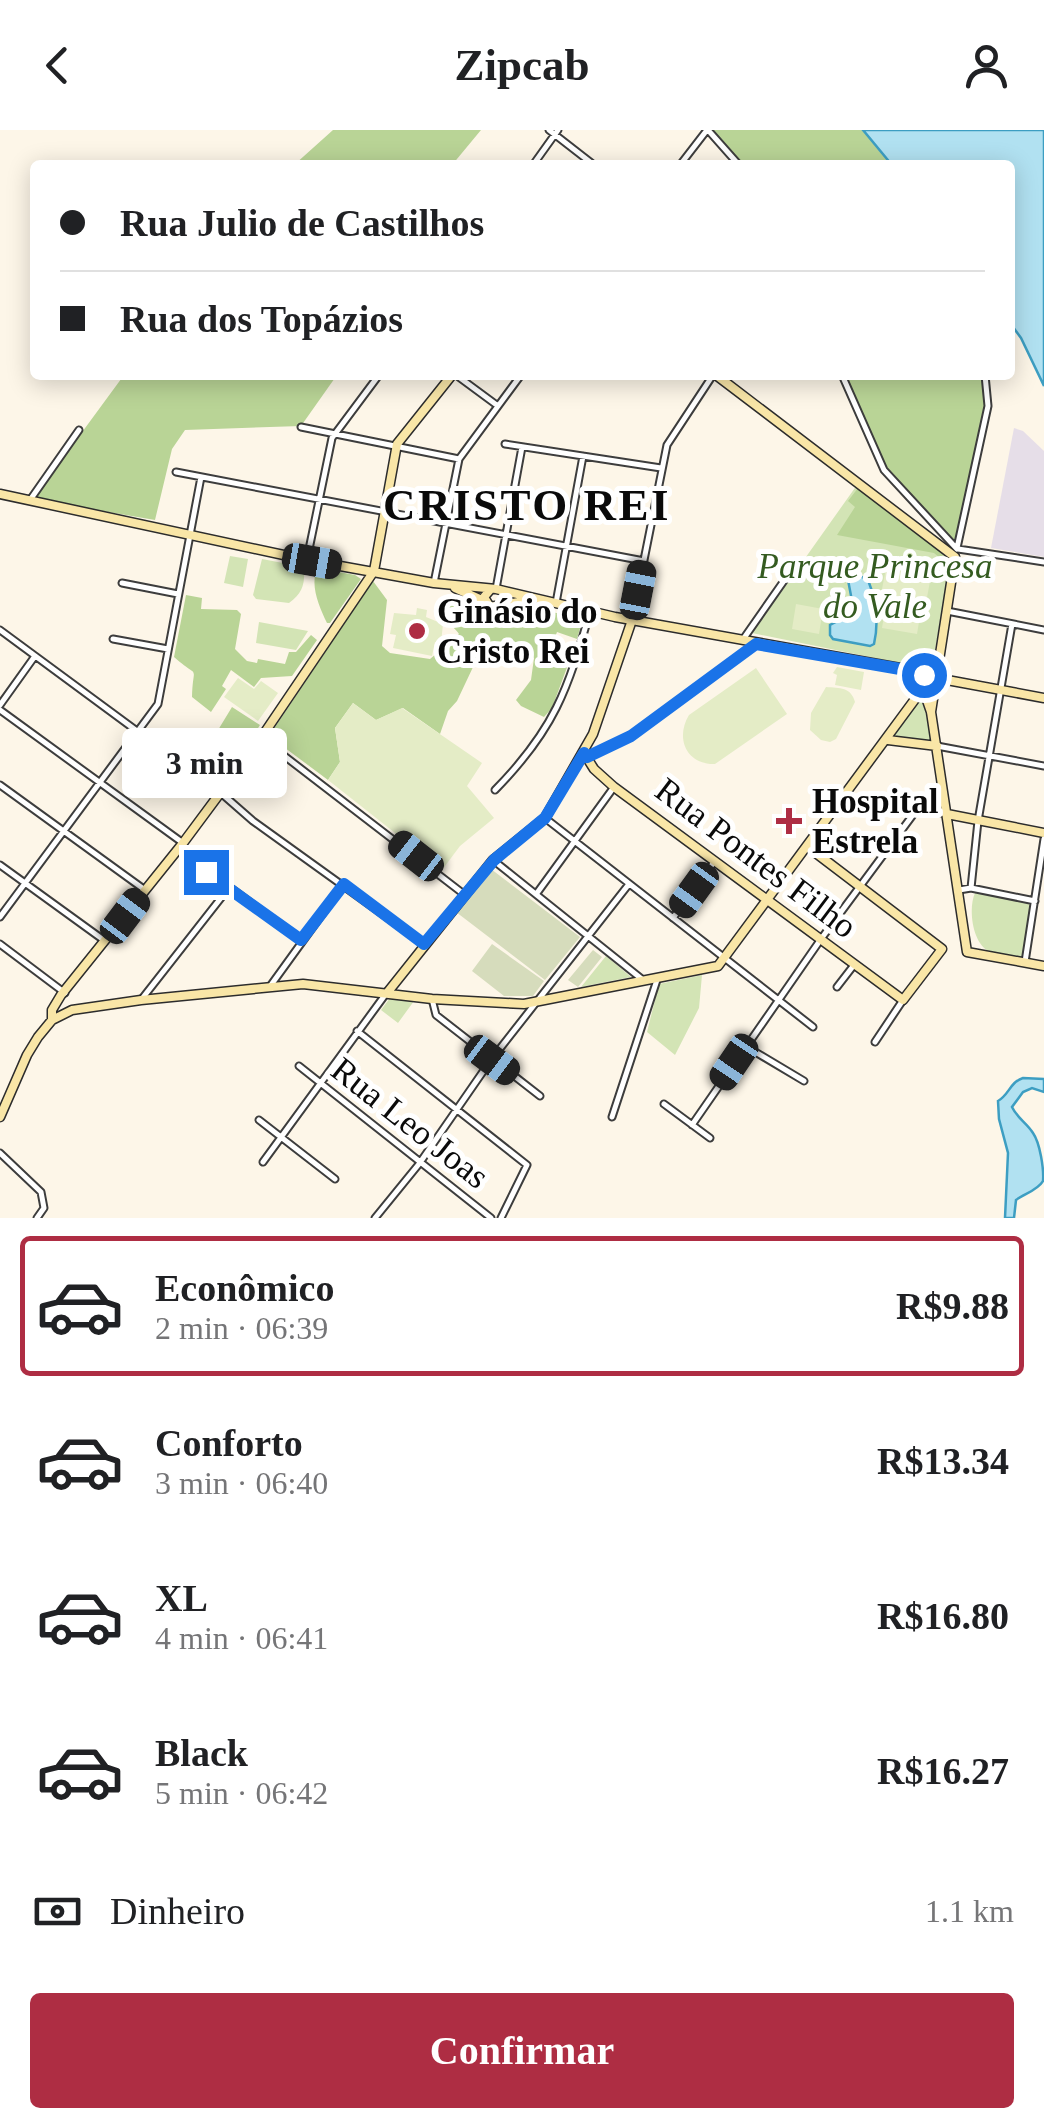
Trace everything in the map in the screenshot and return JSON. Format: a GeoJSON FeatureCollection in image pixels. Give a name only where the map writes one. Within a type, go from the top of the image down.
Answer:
{"type":"FeatureCollection","features":[{"type":"Feature","properties":{"kind":"main road"},"geometry":{"type":"LineString","coordinates":[[52,1020],[52,1010],[262,738],[374,572],[397,444],[450,380]]}},
{"type":"Feature","properties":{"kind":"main road"},"geometry":{"type":"LineString","coordinates":[[721,380],[956,553],[932,678],[931,712]]}},
{"type":"Feature","properties":{"kind":"main road"},"geometry":{"type":"LineString","coordinates":[[0,494],[306,560],[496,590],[632,620],[1044,698]]}},
{"type":"Feature","properties":{"kind":"main road"},"geometry":{"type":"LineString","coordinates":[[446,584],[490,607],[534,599]]}},
{"type":"Feature","properties":{"kind":"main road"},"geometry":{"type":"LineString","coordinates":[[484,601],[496,590]]}},
{"type":"Feature","properties":{"kind":"main road"},"geometry":{"type":"LineString","coordinates":[[496,590],[503,602],[499,606]]}},
{"type":"Feature","properties":{"kind":"main road"},"geometry":{"type":"LineString","coordinates":[[386,993],[494,860],[545,818],[585,755],[632,620]]}},
{"type":"Feature","properties":{"kind":"main road"},"geometry":{"type":"LineString","coordinates":[[899,669],[924,687]]}},
{"type":"Feature","properties":{"kind":"main road"},"geometry":{"type":"LineString","coordinates":[[932,678],[921,679],[931,712],[957,890],[971,949]]}},
{"type":"Feature","properties":{"kind":"main road"},"geometry":{"type":"LineString","coordinates":[[0,1117],[26,1055],[52,1020],[66,1013],[271,985],[334,986],[432,999],[536,1003],[712,968],[725,960],[924,687]]}},
{"type":"Feature","properties":{"kind":"main road"},"geometry":{"type":"LineString","coordinates":[[888,740],[937,746]]}},
{"type":"Feature","properties":{"kind":"main road"},"geometry":{"type":"LineString","coordinates":[[924,744],[939,760]]}},
{"type":"Feature","properties":{"kind":"main road","name":"Rua Pontes Filho"},"geometry":{"type":"LineString","coordinates":[[585,755],[614,786],[903,1000]]}},
{"type":"Feature","properties":{"kind":"main road"},"geometry":{"type":"LineString","coordinates":[[947,814],[1044,836]]}},
{"type":"Feature","properties":{"kind":"main road"},"geometry":{"type":"LineString","coordinates":[[808,846],[942,949],[971,949],[1044,966]]}},
{"type":"Feature","properties":{"kind":"main road"},"geometry":{"type":"LineString","coordinates":[[964,921],[971,949]]}},
{"type":"Feature","properties":{"kind":"main road"},"geometry":{"type":"LineString","coordinates":[[955,950],[965,937]]}},
{"type":"Feature","properties":{"kind":"main road"},"geometry":{"type":"LineString","coordinates":[[903,1000],[942,949]]}},
{"type":"Feature","properties":{"kind":"main road"},"geometry":{"type":"LineString","coordinates":[[65,993],[66,1013]]}},
{"type":"Feature","properties":{"kind":"street"},"geometry":{"type":"LineString","coordinates":[[684,160],[708,130],[735,160]]}},
{"type":"Feature","properties":{"kind":"street"},"geometry":{"type":"LineString","coordinates":[[537,160],[554,132],[588,160]]}},
{"type":"Feature","properties":{"kind":"street"},"geometry":{"type":"LineString","coordinates":[[306,560],[335,433],[375,380]]}},
{"type":"Feature","properties":{"kind":"street"},"geometry":{"type":"LineString","coordinates":[[461,380],[498,406]]}},
{"type":"Feature","properties":{"kind":"street"},"geometry":{"type":"LineString","coordinates":[[434,582],[459,458],[518,380]]}},
{"type":"Feature","properties":{"kind":"street"},"geometry":{"type":"LineString","coordinates":[[632,620],[661,468],[672,435],[710,380]]}},
{"type":"Feature","properties":{"kind":"street"},"geometry":{"type":"LineString","coordinates":[[844,380],[884,470],[956,553],[1044,562]]}},
{"type":"Feature","properties":{"kind":"street"},"geometry":{"type":"LineString","coordinates":[[956,553],[988,406],[985,380]]}},
{"type":"Feature","properties":{"kind":"street"},"geometry":{"type":"LineString","coordinates":[[301,427],[459,458]]}},
{"type":"Feature","properties":{"kind":"street"},"geometry":{"type":"LineString","coordinates":[[30,500],[79,430]]}},
{"type":"Feature","properties":{"kind":"street"},"geometry":{"type":"LineString","coordinates":[[505,444],[661,468]]}},
{"type":"Feature","properties":{"kind":"street"},"geometry":{"type":"LineString","coordinates":[[496,590],[522,447]]}},
{"type":"Feature","properties":{"kind":"street"},"geometry":{"type":"LineString","coordinates":[[556,603],[583,456]]}},
{"type":"Feature","properties":{"kind":"street"},"geometry":{"type":"LineString","coordinates":[[176,472],[644,561]]}},
{"type":"Feature","properties":{"kind":"street"},"geometry":{"type":"LineString","coordinates":[[0,918],[158,704],[201,477]]}},
{"type":"Feature","properties":{"kind":"street"},"geometry":{"type":"LineString","coordinates":[[743,641],[788,575],[775,561]]}},
{"type":"Feature","properties":{"kind":"street"},"geometry":{"type":"LineString","coordinates":[[122,582],[178,594]]}},
{"type":"Feature","properties":{"kind":"street"},"geometry":{"type":"LineString","coordinates":[[495,790],[532,750],[559,706],[590,611]]}},
{"type":"Feature","properties":{"kind":"street"},"geometry":{"type":"LineString","coordinates":[[947,611],[1044,630]]}},
{"type":"Feature","properties":{"kind":"street"},"geometry":{"type":"LineString","coordinates":[[971,888],[978,821],[1012,624]]}},
{"type":"Feature","properties":{"kind":"street"},"geometry":{"type":"LineString","coordinates":[[0,630],[137,730],[252,821],[424,944]]}},
{"type":"Feature","properties":{"kind":"street"},"geometry":{"type":"LineString","coordinates":[[113,639],[168,649]]}},
{"type":"Feature","properties":{"kind":"street"},"geometry":{"type":"LineString","coordinates":[[585,755],[631,736],[756,644]]}},
{"type":"Feature","properties":{"kind":"street"},"geometry":{"type":"LineString","coordinates":[[35,656],[0,707],[101,781],[228,889],[301,940]]}},
{"type":"Feature","properties":{"kind":"street"},"geometry":{"type":"LineString","coordinates":[[262,738],[464,895]]}},
{"type":"Feature","properties":{"kind":"street"},"geometry":{"type":"LineString","coordinates":[[937,746],[1044,766]]}},
{"type":"Feature","properties":{"kind":"street"},"geometry":{"type":"LineString","coordinates":[[0,784],[145,890]]}},
{"type":"Feature","properties":{"kind":"street"},"geometry":{"type":"LineString","coordinates":[[536,894],[614,786]]}},
{"type":"Feature","properties":{"kind":"street"},"geometry":{"type":"LineString","coordinates":[[692,1125],[777,1000],[918,808],[947,814]]}},
{"type":"Feature","properties":{"kind":"street"},"geometry":{"type":"LineString","coordinates":[[545,818],[813,1027]]}},
{"type":"Feature","properties":{"kind":"street"},"geometry":{"type":"LineString","coordinates":[[1024,962],[1044,836]]}},
{"type":"Feature","properties":{"kind":"street"},"geometry":{"type":"LineString","coordinates":[[494,860],[652,981],[612,1117]]}},
{"type":"Feature","properties":{"kind":"street"},"geometry":{"type":"LineString","coordinates":[[673,918],[714,862]]}},
{"type":"Feature","properties":{"kind":"street"},"geometry":{"type":"LineString","coordinates":[[0,865],[105,941]]}},
{"type":"Feature","properties":{"kind":"street"},"geometry":{"type":"LineString","coordinates":[[271,985],[344,884]]}},
{"type":"Feature","properties":{"kind":"street"},"geometry":{"type":"LineString","coordinates":[[380,1216],[492,1060],[630,884]]}},
{"type":"Feature","properties":{"kind":"street"},"geometry":{"type":"LineString","coordinates":[[957,890],[971,888],[1035,901]]}},
{"type":"Feature","properties":{"kind":"street"},"geometry":{"type":"LineString","coordinates":[[140,1000],[228,889]]}},
{"type":"Feature","properties":{"kind":"street"},"geometry":{"type":"LineString","coordinates":[[0,944],[65,993]]}},
{"type":"Feature","properties":{"kind":"street"},"geometry":{"type":"LineString","coordinates":[[837,987],[854,965]]}},
{"type":"Feature","properties":{"kind":"street"},"geometry":{"type":"LineString","coordinates":[[263,1162],[386,993]]}},
{"type":"Feature","properties":{"kind":"street"},"geometry":{"type":"LineString","coordinates":[[432,999],[436,1015],[540,1096]]}},
{"type":"Feature","properties":{"kind":"street"},"geometry":{"type":"LineString","coordinates":[[876,1042],[903,1000]]}},
{"type":"Feature","properties":{"kind":"street"},"geometry":{"type":"LineString","coordinates":[[357,1031],[527,1164],[502,1218]]}},
{"type":"Feature","properties":{"kind":"street"},"geometry":{"type":"LineString","coordinates":[[746,1046],[804,1082]]}},
{"type":"Feature","properties":{"kind":"street","name":"Rua Leo Joas"},"geometry":{"type":"LineString","coordinates":[[298,1066],[491,1218]]}},
{"type":"Feature","properties":{"kind":"street"},"geometry":{"type":"LineString","coordinates":[[664,1104],[710,1138]]}},
{"type":"Feature","properties":{"kind":"street"},"geometry":{"type":"LineString","coordinates":[[260,1120],[335,1179]]}},
{"type":"Feature","properties":{"kind":"street"},"geometry":{"type":"LineString","coordinates":[[0,1153],[45,1200],[38,1218]]}},
{"type":"Feature","properties":{"kind":"shaded area"},"geometry":{"type":"Polygon","coordinates":[[[1014,428],[1023,431],[1044,451],[1044,557],[991,548],[1014,428]]]}},
{"type":"Feature","properties":{"kind":"green space"},"geometry":{"type":"Polygon","coordinates":[[[333,130],[481,130],[456,160],[300,160],[333,130]]]}},
{"type":"Feature","properties":{"kind":"green space"},"geometry":{"type":"Polygon","coordinates":[[[708,130],[863,130],[888,160],[730,160],[708,130]]]}},
{"type":"Feature","properties":{"kind":"green space"},"geometry":{"type":"Polygon","coordinates":[[[120,380],[333,380],[301,426],[185,430],[172,449],[155,520],[33,499],[120,380]]]}},
{"type":"Feature","properties":{"kind":"green space"},"geometry":{"type":"Polygon","coordinates":[[[844,380],[987,380],[988,406],[957,548],[884,470],[844,380]]]}},
{"type":"Feature","properties":{"kind":"green space","name":"Parque Princesa do Vale"},"geometry":{"type":"Polygon","coordinates":[[[857,485],[951,556],[933,662],[915,659],[914,666],[752,633],[857,485]]]}},
{"type":"Feature","properties":{"kind":"green space"},"geometry":{"type":"Polygon","coordinates":[[[858,488],[945,553],[940,558],[934,553],[837,535],[855,507],[848,501],[858,488]]]}},
{"type":"Feature","properties":{"kind":"green space"},"geometry":{"type":"Polygon","coordinates":[[[230,556],[248,559],[243,587],[224,583],[230,556]]]}},
{"type":"Feature","properties":{"kind":"green space"},"geometry":{"type":"Polygon","coordinates":[[[262,559],[304,567],[302,588],[289,603],[256,599],[253,595],[262,559]]]}},
{"type":"Feature","properties":{"kind":"green space"},"geometry":{"type":"Polygon","coordinates":[[[318,568],[361,579],[330,623],[316,595],[314,581],[318,568]]]}},
{"type":"Feature","properties":{"kind":"green space"},"geometry":{"type":"Polygon","coordinates":[[[886,568],[931,576],[925,608],[880,600],[886,568]]]}},
{"type":"Feature","properties":{"kind":"green space"},"geometry":{"type":"Polygon","coordinates":[[[373,581],[387,600],[382,646],[390,653],[430,659],[459,634],[441,613],[447,597],[465,599],[481,612],[500,618],[530,608],[583,618],[577,639],[557,632],[554,640],[559,650],[572,654],[552,708],[544,717],[516,700],[531,680],[534,658],[527,652],[500,645],[490,647],[474,665],[440,734],[403,708],[376,720],[353,703],[335,728],[340,762],[328,780],[269,736],[373,581]]]}},
{"type":"Feature","properties":{"kind":"green space"},"geometry":{"type":"Polygon","coordinates":[[[186,595],[202,598],[201,609],[237,610],[241,614],[235,649],[247,661],[285,664],[289,652],[296,652],[311,635],[317,640],[292,676],[261,678],[254,687],[231,670],[222,686],[226,689],[211,712],[192,697],[194,672],[174,657],[186,595]]]}},
{"type":"Feature","properties":{"kind":"green space"},"geometry":{"type":"Polygon","coordinates":[[[796,604],[823,609],[819,634],[792,629],[796,604]]]}},
{"type":"Feature","properties":{"kind":"green space"},"geometry":{"type":"Polygon","coordinates":[[[886,604],[921,610],[917,634],[882,628],[886,604]]]}},
{"type":"Feature","properties":{"kind":"green space","name":"Ginásio do Cristo Rei"},"geometry":{"type":"Polygon","coordinates":[[[417,608],[427,610],[426,617],[443,624],[441,643],[435,642],[432,656],[393,648],[396,635],[390,634],[394,613],[416,615],[417,608]]]}},
{"type":"Feature","properties":{"kind":"green space"},"geometry":{"type":"Polygon","coordinates":[[[259,622],[308,631],[296,650],[256,643],[259,622]]]}},
{"type":"Feature","properties":{"kind":"green space"},"geometry":{"type":"Polygon","coordinates":[[[837,667],[864,672],[861,690],[835,685],[837,675],[833,673],[837,667]]]}},
{"type":"Feature","properties":{"kind":"green space"},"geometry":{"type":"Polygon","coordinates":[[[756,668],[787,714],[715,764],[697,760],[683,741],[689,715],[756,668]]]}},
{"type":"Feature","properties":{"kind":"green space"},"geometry":{"type":"Polygon","coordinates":[[[238,678],[254,689],[261,681],[278,693],[258,721],[224,697],[238,678]]]}},
{"type":"Feature","properties":{"kind":"green space"},"geometry":{"type":"Polygon","coordinates":[[[826,687],[848,691],[855,702],[836,739],[830,742],[810,730],[811,713],[826,687]]]}},
{"type":"Feature","properties":{"kind":"green space"},"geometry":{"type":"Polygon","coordinates":[[[923,697],[931,742],[893,737],[923,697]]]}},
{"type":"Feature","properties":{"kind":"green space"},"geometry":{"type":"Polygon","coordinates":[[[353,703],[376,720],[402,708],[482,763],[467,786],[494,818],[460,846],[442,870],[328,780],[340,762],[335,728],[353,703]]]}},
{"type":"Feature","properties":{"kind":"green space"},"geometry":{"type":"Polygon","coordinates":[[[232,707],[260,725],[243,752],[215,735],[232,707]]]}},
{"type":"Feature","properties":{"kind":"green space"},"geometry":{"type":"Polygon","coordinates":[[[491,869],[580,937],[545,980],[456,912],[491,869]]]}},
{"type":"Feature","properties":{"kind":"green space"},"geometry":{"type":"Polygon","coordinates":[[[975,893],[1032,903],[1023,958],[994,954],[979,942],[972,916],[975,893]]]}},
{"type":"Feature","properties":{"kind":"green space"},"geometry":{"type":"Polygon","coordinates":[[[492,944],[544,981],[533,996],[504,996],[472,971],[492,944]]]}},
{"type":"Feature","properties":{"kind":"green space"},"geometry":{"type":"Polygon","coordinates":[[[593,950],[602,957],[578,987],[568,980],[593,950]]]}},
{"type":"Feature","properties":{"kind":"green space"},"geometry":{"type":"Polygon","coordinates":[[[606,956],[631,977],[581,987],[606,956]]]}},
{"type":"Feature","properties":{"kind":"green space"},"geometry":{"type":"Polygon","coordinates":[[[702,975],[699,1008],[675,1055],[647,1032],[659,984],[702,975]]]}},
{"type":"Feature","properties":{"kind":"green space"},"geometry":{"type":"Polygon","coordinates":[[[390,998],[414,1001],[398,1023],[381,1010],[390,998]]]}},
{"type":"Feature","properties":{"kind":"water"},"geometry":{"type":"Polygon","coordinates":[[[863,130],[1044,130],[1044,386],[1015,330],[1015,160],[888,160],[863,130]]]}},
{"type":"Feature","properties":{"kind":"water"},"geometry":{"type":"Polygon","coordinates":[[[852,572],[868,580],[873,596],[876,628],[874,644],[870,646],[833,639],[830,635],[830,625],[847,616],[853,606],[848,580],[852,572]]]}},
{"type":"Feature","properties":{"kind":"water"},"geometry":{"type":"Polygon","coordinates":[[[1023,1078],[1044,1079],[1044,1092],[1032,1088],[1023,1092],[1012,1107],[1035,1137],[1043,1181],[1016,1200],[1014,1218],[1005,1218],[1008,1153],[998,1101],[1023,1078]]]}},
{"type":"Feature","properties":{"kind":"place","name":"Ginásio do Cristo Rei"},"geometry":{"type":"Point","coordinates":[417,631]}},
{"type":"Feature","properties":{"kind":"place","name":"Hospital Estrela"},"geometry":{"type":"Point","coordinates":[789,821]}},
{"type":"Feature","properties":{"kind":"district","name":"CRISTO REI"},"geometry":{"type":"Point","coordinates":[527,505]}},
{"type":"Feature","properties":{"kind":"route"},"geometry":{"type":"LineString","coordinates":[[206,872],[301,940],[344,884],[424,944],[494,860],[545,818],[584,753],[587,757],[631,736],[756,644],[929,674],[924,675]]}}]}
